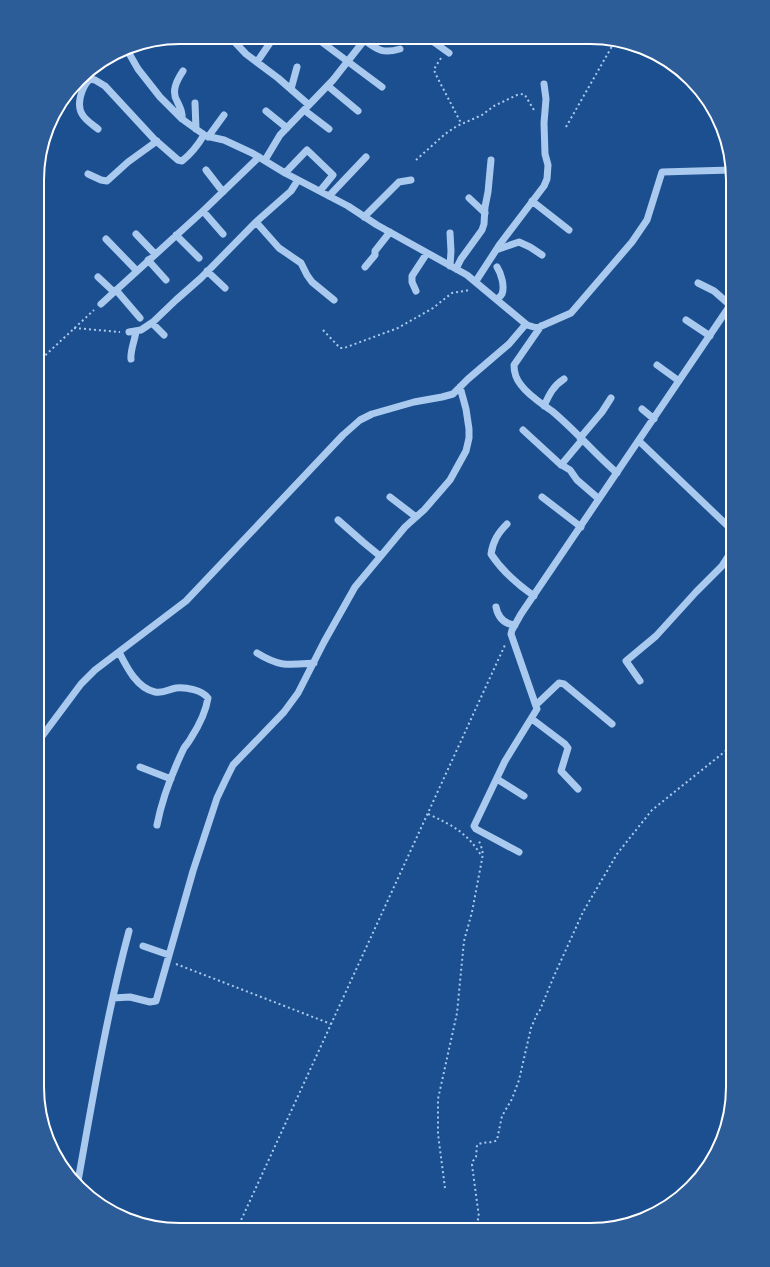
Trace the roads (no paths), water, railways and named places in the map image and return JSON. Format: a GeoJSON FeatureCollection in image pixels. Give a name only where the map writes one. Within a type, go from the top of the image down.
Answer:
{"type":"FeatureCollection","features":[{"type":"Feature","properties":{"kind":"street"},"geometry":{"type":"LineString","coordinates":[[237,44],[246,54],[291,89],[329,129]]}},
{"type":"Feature","properties":{"kind":"street"},"geometry":{"type":"LineString","coordinates":[[258,62],[270,44]]}},
{"type":"Feature","properties":{"kind":"street"},"geometry":{"type":"LineString","coordinates":[[324,44],[382,87]]}},
{"type":"Feature","properties":{"kind":"street"},"geometry":{"type":"LineString","coordinates":[[101,304],[262,158],[287,128],[328,86],[361,44]]}},
{"type":"Feature","properties":{"kind":"street"},"geometry":{"type":"LineString","coordinates":[[371,44],[379,50],[388,52],[400,49]]}},
{"type":"Feature","properties":{"kind":"street"},"geometry":{"type":"LineString","coordinates":[[436,44],[446,51]]}},
{"type":"Feature","properties":{"kind":"street"},"geometry":{"type":"LineString","coordinates":[[129,54],[148,83],[170,108],[196,130],[206,136],[224,140],[262,158],[285,173],[348,206],[364,217],[467,275],[498,299],[526,324],[537,328],[571,313],[632,242],[647,220],[662,172],[726,170]]}},
{"type":"Feature","properties":{"kind":"street"},"geometry":{"type":"LineString","coordinates":[[291,89],[297,67]]}},
{"type":"Feature","properties":{"kind":"street"},"geometry":{"type":"LineString","coordinates":[[182,119],[183,113],[176,99],[175,92],[176,84],[183,71]]}},
{"type":"Feature","properties":{"kind":"street"},"geometry":{"type":"LineString","coordinates":[[98,129],[82,115],[80,108],[82,91],[90,79],[95,80],[105,86],[157,141],[178,160],[182,161],[188,157],[224,115]]}},
{"type":"Feature","properties":{"kind":"street"},"geometry":{"type":"LineString","coordinates":[[478,283],[496,250],[544,186],[548,172],[548,165],[545,154],[544,126],[546,99],[544,84]]}},
{"type":"Feature","properties":{"kind":"street"},"geometry":{"type":"LineString","coordinates":[[328,86],[358,111]]}},
{"type":"Feature","properties":{"kind":"street"},"geometry":{"type":"LineString","coordinates":[[195,104],[196,130]]}},
{"type":"Feature","properties":{"kind":"street"},"geometry":{"type":"LineString","coordinates":[[266,111],[287,128]]}},
{"type":"Feature","properties":{"kind":"street"},"geometry":{"type":"LineString","coordinates":[[88,174],[107,181],[128,162],[157,141]]}},
{"type":"Feature","properties":{"kind":"street"},"geometry":{"type":"LineString","coordinates":[[285,173],[307,150],[333,175],[320,191]]}},
{"type":"Feature","properties":{"kind":"street"},"geometry":{"type":"LineString","coordinates":[[329,196],[366,157]]}},
{"type":"Feature","properties":{"kind":"street"},"geometry":{"type":"LineString","coordinates":[[453,267],[461,259],[482,230],[484,224],[491,160]]}},
{"type":"Feature","properties":{"kind":"street"},"geometry":{"type":"LineString","coordinates":[[206,170],[223,192]]}},
{"type":"Feature","properties":{"kind":"street"},"geometry":{"type":"LineString","coordinates":[[131,358],[130,353],[134,344],[133,331],[141,330],[152,323],[256,222],[291,191],[298,180]]}},
{"type":"Feature","properties":{"kind":"street"},"geometry":{"type":"LineString","coordinates":[[364,217],[399,182],[411,180]]}},
{"type":"Feature","properties":{"kind":"street"},"geometry":{"type":"LineString","coordinates":[[469,198],[485,213]]}},
{"type":"Feature","properties":{"kind":"street"},"geometry":{"type":"LineString","coordinates":[[532,201],[569,230]]}},
{"type":"Feature","properties":{"kind":"street"},"geometry":{"type":"LineString","coordinates":[[203,211],[223,234]]}},
{"type":"Feature","properties":{"kind":"street"},"geometry":{"type":"LineString","coordinates":[[256,222],[279,248],[301,263],[312,282],[334,300]]}},
{"type":"Feature","properties":{"kind":"street"},"geometry":{"type":"LineString","coordinates":[[365,267],[390,232]]}},
{"type":"Feature","properties":{"kind":"street"},"geometry":{"type":"LineString","coordinates":[[450,233],[453,267]]}},
{"type":"Feature","properties":{"kind":"street"},"geometry":{"type":"LineString","coordinates":[[136,234],[155,254]]}},
{"type":"Feature","properties":{"kind":"street"},"geometry":{"type":"LineString","coordinates":[[176,235],[199,258]]}},
{"type":"Feature","properties":{"kind":"street"},"geometry":{"type":"LineString","coordinates":[[106,239],[137,271]]}},
{"type":"Feature","properties":{"kind":"street"},"geometry":{"type":"LineString","coordinates":[[496,250],[520,242],[542,255]]}},
{"type":"Feature","properties":{"kind":"street"},"geometry":{"type":"LineString","coordinates":[[416,291],[412,282],[412,276],[427,253]]}},
{"type":"Feature","properties":{"kind":"street"},"geometry":{"type":"LineString","coordinates":[[148,260],[166,280]]}},
{"type":"Feature","properties":{"kind":"street"},"geometry":{"type":"LineString","coordinates":[[497,267],[501,273],[503,288],[502,294],[498,299]]}},
{"type":"Feature","properties":{"kind":"street"},"geometry":{"type":"LineString","coordinates":[[207,271],[224,288]]}},
{"type":"Feature","properties":{"kind":"street"},"geometry":{"type":"LineString","coordinates":[[98,277],[115,291],[140,318]]}},
{"type":"Feature","properties":{"kind":"street"},"geometry":{"type":"LineString","coordinates":[[698,283],[714,291],[726,299]]}},
{"type":"Feature","properties":{"kind":"street"},"geometry":{"type":"LineString","coordinates":[[519,852],[476,829],[474,826],[510,752],[537,709],[537,704],[528,684],[511,634],[515,625],[534,596],[726,311]]}},
{"type":"Feature","properties":{"kind":"street"},"geometry":{"type":"LineString","coordinates":[[686,320],[710,336]]}},
{"type":"Feature","properties":{"kind":"street"},"geometry":{"type":"LineString","coordinates":[[152,323],[164,335]]}},
{"type":"Feature","properties":{"kind":"street"},"geometry":{"type":"LineString","coordinates":[[44,734],[81,684],[95,670],[186,601],[343,434],[360,420],[372,414],[414,402],[453,394],[509,344],[526,324]]}},
{"type":"Feature","properties":{"kind":"street"},"geometry":{"type":"LineString","coordinates":[[542,326],[514,365],[516,379],[521,386],[552,411],[617,473]]}},
{"type":"Feature","properties":{"kind":"street"},"geometry":{"type":"LineString","coordinates":[[658,365],[679,381]]}},
{"type":"Feature","properties":{"kind":"street"},"geometry":{"type":"LineString","coordinates":[[544,406],[550,392],[557,383],[564,379]]}},
{"type":"Feature","properties":{"kind":"street"},"geometry":{"type":"LineString","coordinates":[[113,998],[130,997],[150,1002],[156,1001],[208,824],[217,798],[226,779],[234,765],[284,712],[298,693],[324,642],[355,587],[405,526],[443,490],[450,480],[466,451],[469,429],[466,409],[460,387]]}},
{"type":"Feature","properties":{"kind":"street"},"geometry":{"type":"LineString","coordinates":[[561,465],[611,398]]}},
{"type":"Feature","properties":{"kind":"street"},"geometry":{"type":"LineString","coordinates":[[642,409],[654,419]]}},
{"type":"Feature","properties":{"kind":"street"},"geometry":{"type":"LineString","coordinates":[[523,430],[561,465],[570,470],[577,480],[599,499]]}},
{"type":"Feature","properties":{"kind":"street"},"geometry":{"type":"LineString","coordinates":[[639,441],[726,526]]}},
{"type":"Feature","properties":{"kind":"street"},"geometry":{"type":"LineString","coordinates":[[390,497],[416,517]]}},
{"type":"Feature","properties":{"kind":"street"},"geometry":{"type":"LineString","coordinates":[[542,497],[581,527]]}},
{"type":"Feature","properties":{"kind":"street"},"geometry":{"type":"LineString","coordinates":[[338,520],[380,556]]}},
{"type":"Feature","properties":{"kind":"street"},"geometry":{"type":"LineString","coordinates":[[507,524],[498,533],[492,545],[491,554],[497,564],[506,573],[534,596]]}},
{"type":"Feature","properties":{"kind":"street"},"geometry":{"type":"LineString","coordinates":[[640,681],[626,661],[656,636],[722,566],[726,560]]}},
{"type":"Feature","properties":{"kind":"street"},"geometry":{"type":"LineString","coordinates":[[496,607],[497,614],[502,620],[506,623],[515,625]]}},
{"type":"Feature","properties":{"kind":"street"},"geometry":{"type":"LineString","coordinates":[[119,652],[129,673],[150,690],[156,692],[166,692],[176,688],[186,688],[200,692],[208,698],[200,720],[190,740],[184,748],[171,779],[161,804],[157,825]]}},
{"type":"Feature","properties":{"kind":"street"},"geometry":{"type":"LineString","coordinates":[[257,653],[272,662],[281,664],[294,665],[314,663]]}},
{"type":"Feature","properties":{"kind":"street"},"geometry":{"type":"LineString","coordinates":[[537,704],[559,683],[564,684],[612,724]]}},
{"type":"Feature","properties":{"kind":"street"},"geometry":{"type":"LineString","coordinates":[[532,719],[565,744],[568,748],[561,771],[578,789]]}},
{"type":"Feature","properties":{"kind":"street"},"geometry":{"type":"LineString","coordinates":[[140,767],[171,779]]}},
{"type":"Feature","properties":{"kind":"street"},"geometry":{"type":"LineString","coordinates":[[497,779],[524,796]]}},
{"type":"Feature","properties":{"kind":"street"},"geometry":{"type":"LineString","coordinates":[[79,1177],[98,1069],[129,931]]}},
{"type":"Feature","properties":{"kind":"street"},"geometry":{"type":"LineString","coordinates":[[143,946],[168,958]]}}]}
